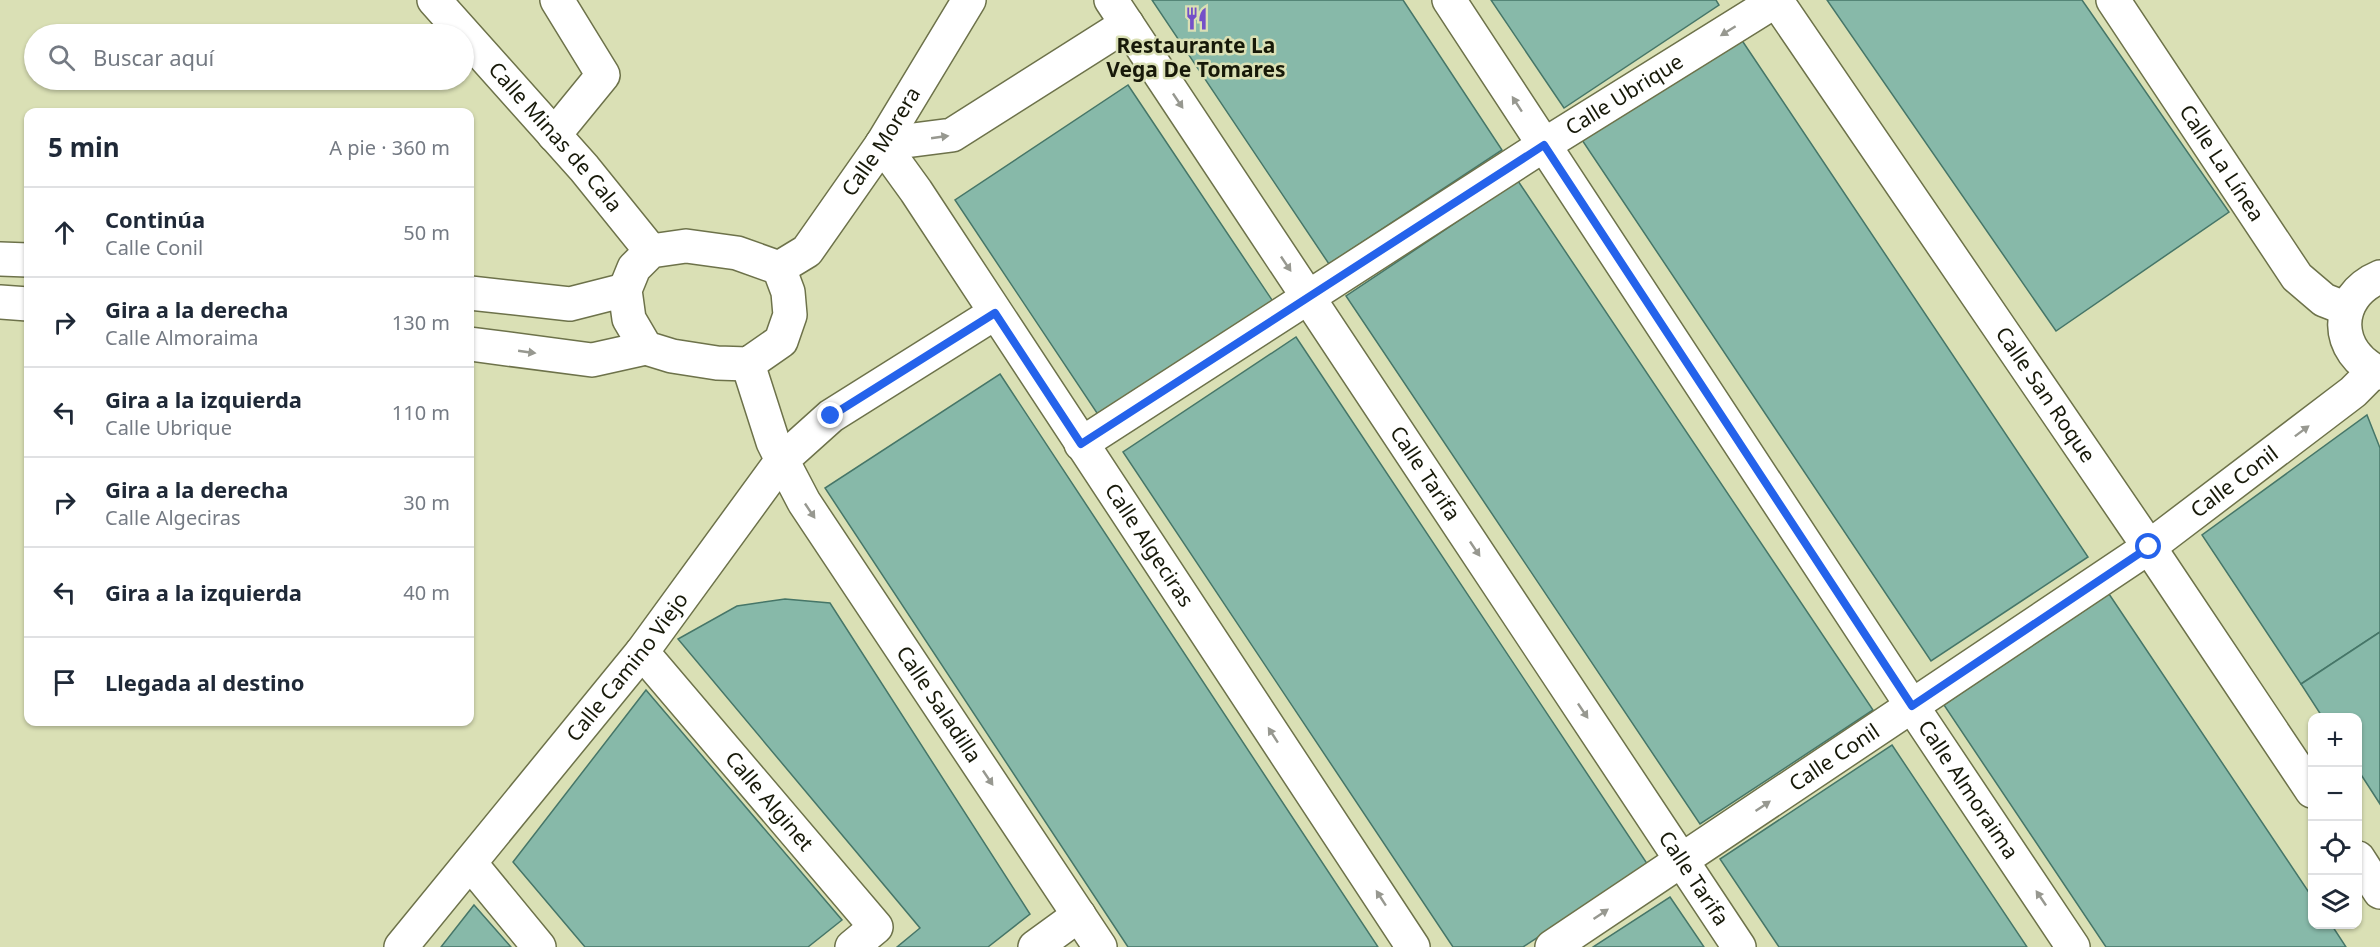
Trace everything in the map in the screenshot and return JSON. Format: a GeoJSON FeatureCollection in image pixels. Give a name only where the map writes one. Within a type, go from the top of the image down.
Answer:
{"type":"FeatureCollection","features":[{"type":"Feature","properties":{"kind":"street","name":"Calle Minas de Cala"},"geometry":{"type":"LineString","coordinates":[[434,0],[455,24]]}},
{"type":"Feature","properties":{"kind":"street"},"geometry":{"type":"LineString","coordinates":[[554,135],[603,75],[557,0]]}},
{"type":"Feature","properties":{"kind":"street","name":"Calle Morera"},"geometry":{"type":"LineString","coordinates":[[779,268],[807,251],[882,144],[969,0]]}},
{"type":"Feature","properties":{"kind":"street","name":"Calle Almoraima"},"geometry":{"type":"LineString","coordinates":[[1449,0],[1912,706],[2073,947]]}},
{"type":"Feature","properties":{"kind":"street","name":"Calle Ubrique"},"geometry":{"type":"LineString","coordinates":[[1081,444],[1544,145],[1776,0]]}},
{"type":"Feature","properties":{"kind":"street","name":"Calle San Roque"},"geometry":{"type":"LineString","coordinates":[[1776,0],[2308,784]]}},
{"type":"Feature","properties":{"kind":"street","name":"Calle La Línea"},"geometry":{"type":"LineString","coordinates":[[2113,0],[2297,277],[2324,300],[2347,309]]}},
{"type":"Feature","properties":{"kind":"street"},"geometry":{"type":"LineString","coordinates":[[882,144],[952,135],[1119,12]]}},
{"type":"Feature","properties":{"kind":"street","name":"Calle Tarifa"},"geometry":{"type":"LineString","coordinates":[[1119,12],[1739,947]]}},
{"type":"Feature","properties":{"kind":"street","name":"Calle Minas de Cala"},"geometry":{"type":"LineString","coordinates":[[474,45],[554,135],[651,251]]}},
{"type":"Feature","properties":{"kind":"street","name":"Calle Algeciras"},"geometry":{"type":"LineString","coordinates":[[882,144],[916,191],[1413,947]]}},
{"type":"Feature","properties":{"kind":"street"},"geometry":{"type":"LineString","coordinates":[[474,345],[592,360],[646,348],[672,356],[717,363],[748,364],[781,341],[790,315],[788,292],[779,268],[737,253],[686,246],[651,251],[634,268],[625,290],[629,319],[646,348]]}},
{"type":"Feature","properties":{"kind":"street"},"geometry":{"type":"LineString","coordinates":[[0,259],[24,260]]}},
{"type":"Feature","properties":{"kind":"street"},"geometry":{"type":"LineString","coordinates":[[2377,372],[2355,356],[2347,342],[2344,325],[2347,309],[2355,294],[2368,282],[2380,277]]}},
{"type":"Feature","properties":{"kind":"street"},"geometry":{"type":"LineString","coordinates":[[474,293],[570,304],[625,290]]}},
{"type":"Feature","properties":{"kind":"street"},"geometry":{"type":"LineString","coordinates":[[0,302],[24,304]]}},
{"type":"Feature","properties":{"kind":"street","name":"Calle Camino Viejo"},"geometry":{"type":"LineString","coordinates":[[401,947],[642,652],[782,460],[831,416],[995,313]]}},
{"type":"Feature","properties":{"kind":"street"},"geometry":{"type":"LineString","coordinates":[[748,364],[773,442],[782,460]]}},
{"type":"Feature","properties":{"kind":"street","name":"Calle Conil"},"geometry":{"type":"LineString","coordinates":[[1552,947],[2149,547],[2377,372]]}},
{"type":"Feature","properties":{"kind":"street","name":"Calle Saladilla"},"geometry":{"type":"LineString","coordinates":[[782,460],[804,502],[1100,947]]}},
{"type":"Feature","properties":{"kind":"street","name":"Calle Alginet"},"geometry":{"type":"LineString","coordinates":[[642,652],[876,927],[852,947]]}},
{"type":"Feature","properties":{"kind":"street"},"geometry":{"type":"LineString","coordinates":[[470,863],[539,947]]}},
{"type":"Feature","properties":{"kind":"street"},"geometry":{"type":"LineString","coordinates":[[2362,864],[2380,892]]}},
{"type":"Feature","properties":{"kind":"street"},"geometry":{"type":"LineString","coordinates":[[1035,947],[1079,915]]}},
{"type":"Feature","properties":{"kind":"building"},"geometry":{"type":"Polygon","coordinates":[[[1152,0],[1403,0],[1502,150],[1329,264],[1152,0]]]}},
{"type":"Feature","properties":{"kind":"building"},"geometry":{"type":"Polygon","coordinates":[[[1491,0],[1716,0],[1719,5],[1564,108],[1491,0]]]}},
{"type":"Feature","properties":{"kind":"building"},"geometry":{"type":"Polygon","coordinates":[[[1827,0],[2082,0],[2229,212],[2056,331],[1827,0]]]}},
{"type":"Feature","properties":{"kind":"building"},"geometry":{"type":"Polygon","coordinates":[[[1739,36],[2088,557],[1931,661],[1582,140],[1739,36]]]}},
{"type":"Feature","properties":{"kind":"building"},"geometry":{"type":"Polygon","coordinates":[[[1128,85],[1274,303],[1101,419],[955,200],[1128,85]]]}},
{"type":"Feature","properties":{"kind":"building"},"geometry":{"type":"Polygon","coordinates":[[[1518,181],[1873,710],[1700,824],[1346,296],[1518,181]]]}},
{"type":"Feature","properties":{"kind":"building"},"geometry":{"type":"Polygon","coordinates":[[[1296,337],[1648,865],[1523,947],[1453,947],[1123,452],[1296,337]]]}},
{"type":"Feature","properties":{"kind":"building"},"geometry":{"type":"Polygon","coordinates":[[[1000,374],[1378,947],[1128,947],[825,488],[1000,374]]]}},
{"type":"Feature","properties":{"kind":"building"},"geometry":{"type":"Polygon","coordinates":[[[2367,415],[2380,448],[2380,632],[2301,684],[2202,535],[2367,415]]]}},
{"type":"Feature","properties":{"kind":"building"},"geometry":{"type":"Polygon","coordinates":[[[2109,594],[2308,891],[2308,929],[2334,929],[2346,947],[2106,947],[1944,705],[2109,594]]]}},
{"type":"Feature","properties":{"kind":"building"},"geometry":{"type":"Polygon","coordinates":[[[785,599],[830,603],[1030,914],[988,947],[897,947],[920,928],[678,639],[737,606],[785,599]]]}},
{"type":"Feature","properties":{"kind":"building"},"geometry":{"type":"Polygon","coordinates":[[[2380,632],[2380,804],[2362,776],[2362,713],[2320,713],[2301,684],[2380,632]]]}},
{"type":"Feature","properties":{"kind":"building"},"geometry":{"type":"Polygon","coordinates":[[[646,690],[842,920],[808,947],[585,947],[513,862],[646,690]]]}},
{"type":"Feature","properties":{"kind":"building"},"geometry":{"type":"Polygon","coordinates":[[[1892,745],[2027,947],[1779,947],[1720,859],[1892,745]]]}},
{"type":"Feature","properties":{"kind":"building"},"geometry":{"type":"Polygon","coordinates":[[[1670,897],[1704,947],[1593,947],[1670,897]]]}},
{"type":"Feature","properties":{"kind":"building"},"geometry":{"type":"Polygon","coordinates":[[[474,905],[511,947],[441,947],[474,905]]]}},
{"type":"Feature","properties":{"kind":"place","name":"Restaurante La Vega De Tomares"},"geometry":{"type":"Point","coordinates":[1196,18]}},
{"type":"Feature","properties":{"kind":"route"},"geometry":{"type":"LineString","coordinates":[[831,416],[995,313],[1081,444],[1544,145],[1912,706],[2149,547]]}}]}
